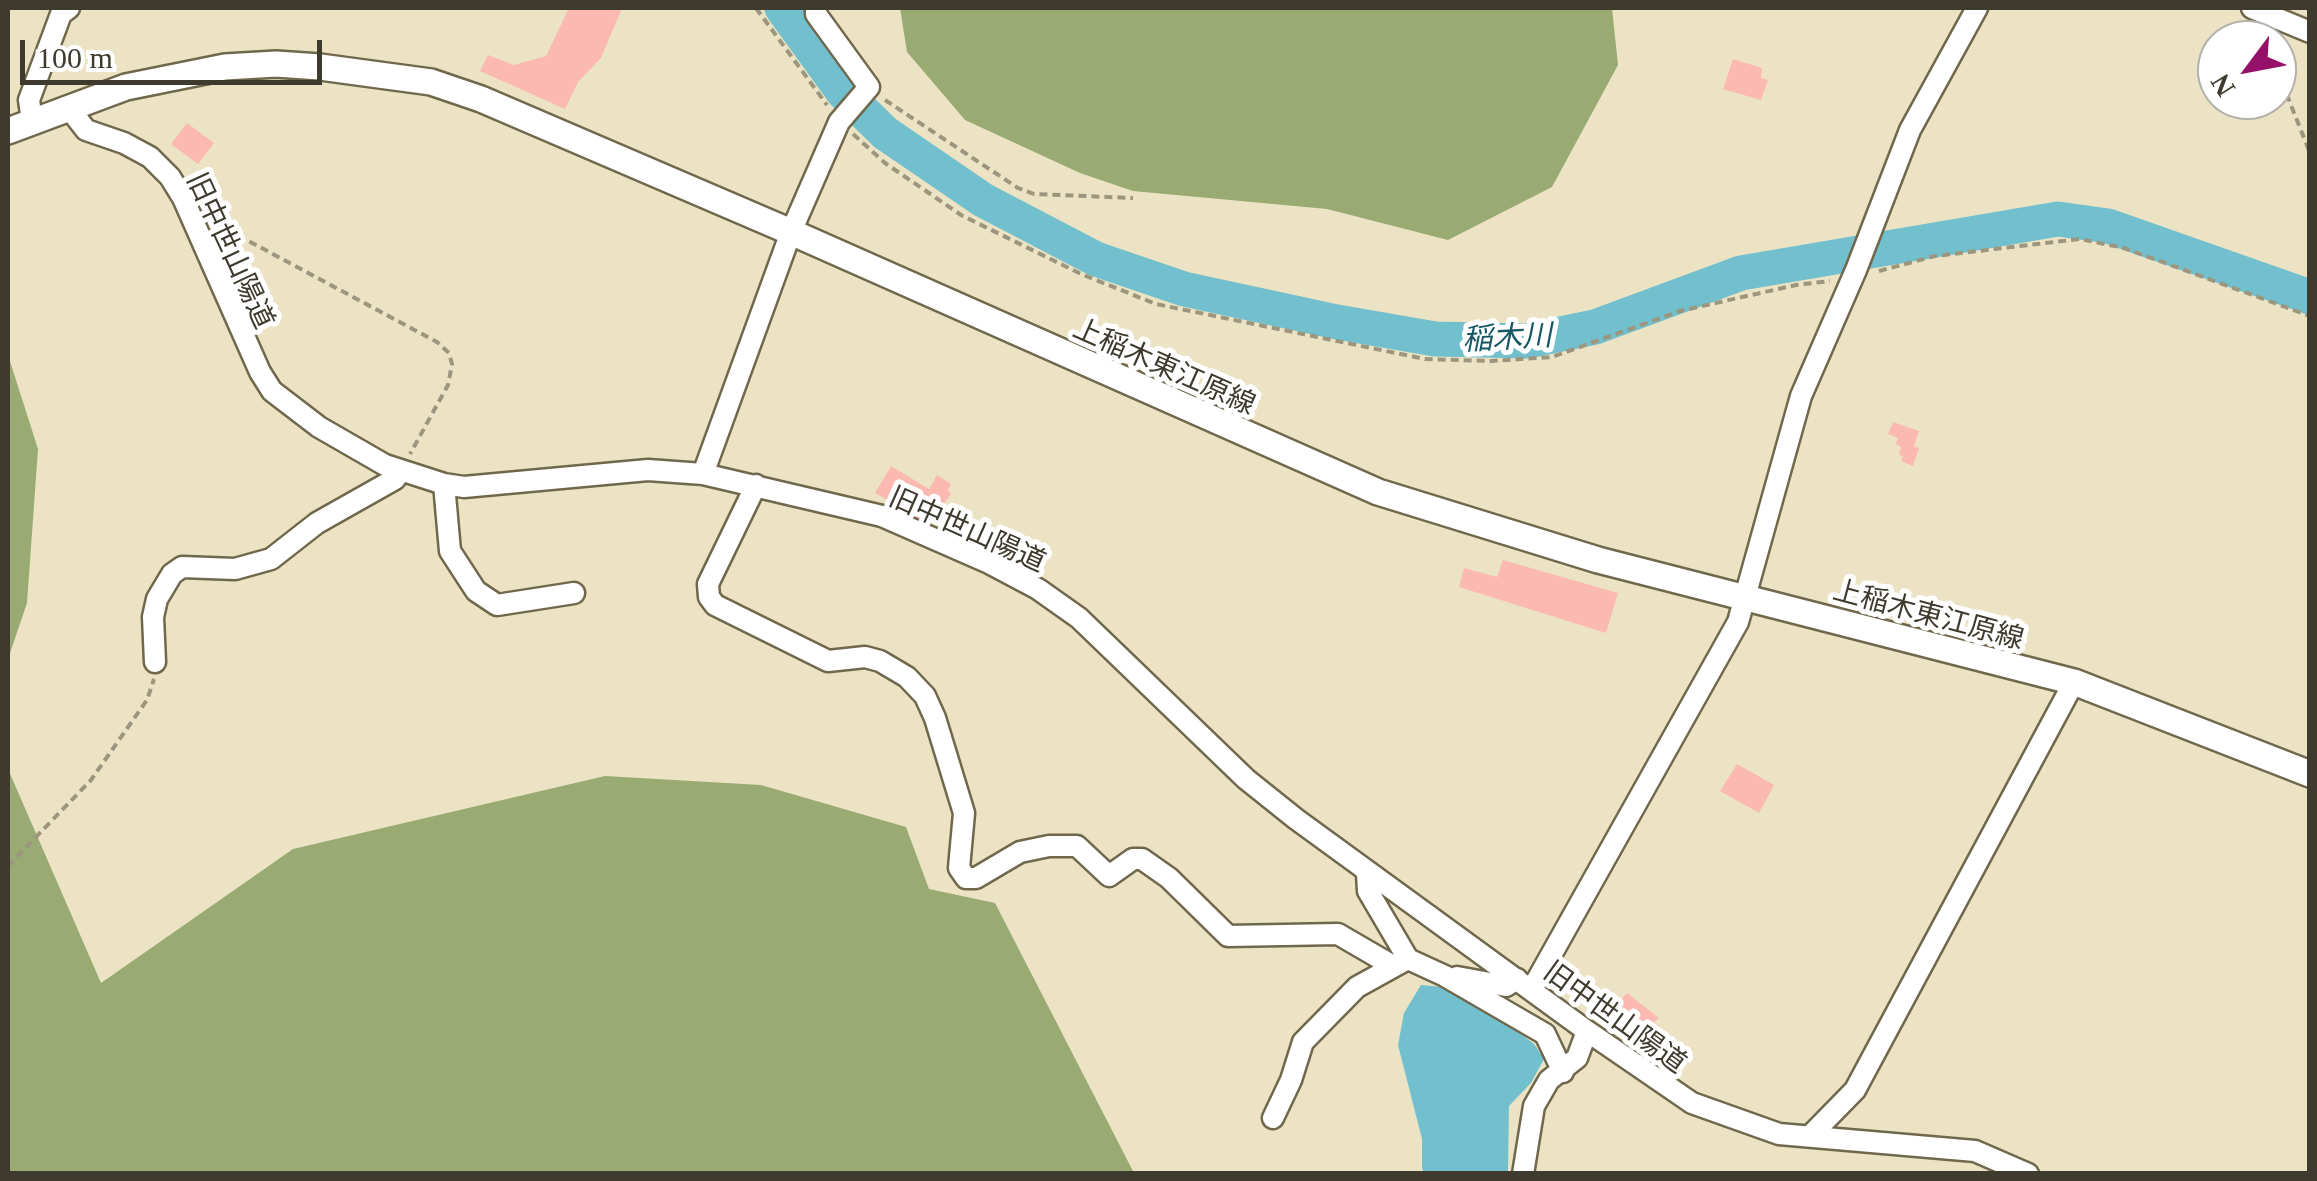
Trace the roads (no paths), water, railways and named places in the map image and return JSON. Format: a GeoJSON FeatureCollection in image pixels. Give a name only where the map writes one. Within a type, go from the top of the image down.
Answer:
{"type":"FeatureCollection","features":[{"type":"Feature","properties":{"kind":"main road","name":"上稲木東江原線"},"geometry":{"type":"LineString","coordinates":[[20,126],[144,82],[225,67],[291,65],[412,79],[482,99],[1378,492],[1598,560],[2074,682],[2310,774]]}},
{"type":"Feature","properties":{"kind":"street"},"geometry":{"type":"LineString","coordinates":[[20,126],[61,14],[69,8]]}},
{"type":"Feature","properties":{"kind":"street"},"geometry":{"type":"LineString","coordinates":[[703,474],[791,232],[841,120],[867,89],[816,14],[816,8]]}},
{"type":"Feature","properties":{"kind":"street"},"geometry":{"type":"LineString","coordinates":[[756,485],[708,584],[709,598],[828,661],[864,657],[880,661],[907,678],[925,696],[964,813],[959,868],[966,878],[976,878],[1020,852],[1077,846],[1109,876],[1133,859],[1142,859],[1169,878],[1228,936],[1338,934],[1400,962],[1444,976],[1506,986],[1525,984],[1738,622],[1801,396],[1910,130],[1976,8]]}},
{"type":"Feature","properties":{"kind":"street"},"geometry":{"type":"LineString","coordinates":[[2252,8],[2310,32]]}},
{"type":"Feature","properties":{"kind":"street","name":"旧中世山陽道"},"geometry":{"type":"LineString","coordinates":[[68,107],[86,130],[124,142],[150,156],[170,177],[272,391],[319,427],[400,472],[464,487],[648,470],[703,474],[882,516],[1038,588],[1079,618],[1246,778],[1367,873],[1692,1103],[1779,1134],[1975,1151],[2028,1174]]}},
{"type":"Feature","properties":{"kind":"street"},"geometry":{"type":"LineString","coordinates":[[156,662],[153,617],[157,599],[172,574],[182,567],[235,568],[271,559],[318,523],[400,472]]}},
{"type":"Feature","properties":{"kind":"street"},"geometry":{"type":"LineString","coordinates":[[444,484],[450,551],[476,591],[497,605],[574,594]]}},
{"type":"Feature","properties":{"kind":"street"},"geometry":{"type":"LineString","coordinates":[[1810,1135],[1856,1090],[2074,682]]}},
{"type":"Feature","properties":{"kind":"street"},"geometry":{"type":"LineString","coordinates":[[1367,873],[1368,891],[1400,962]]}},
{"type":"Feature","properties":{"kind":"street"},"geometry":{"type":"LineString","coordinates":[[1273,1118],[1303,1042],[1356,987],[1400,962]]}},
{"type":"Feature","properties":{"kind":"street"},"geometry":{"type":"LineString","coordinates":[[1444,976],[1545,1034],[1563,1072]]}},
{"type":"Feature","properties":{"kind":"street"},"geometry":{"type":"LineString","coordinates":[[1523,1174],[1534,1106],[1549,1080],[1577,1058],[1587,1031]]}},
{"type":"Feature","properties":{"kind":"street"},"geometry":{"type":"LineString","coordinates":[[1975,1151],[1991,1174]]}},
{"type":"Feature","properties":{"kind":"water"},"geometry":{"type":"Polygon","coordinates":[[[1421,985],[1443,987],[1502,1019],[1534,1044],[1544,1059],[1531,1083],[1509,1106],[1508,1173],[1424,1173],[1422,1139],[1398,1045],[1404,1013],[1421,985]]]}},
{"type":"Feature","properties":{"kind":"waterway","name":"稲木川"},"geometry":{"type":"LineString","coordinates":[[782,8],[843,92],[885,133],[983,200],[1096,259],[1184,289],[1337,322],[1435,339],[1527,341],[1595,327],[1741,273],[2058,219],[2108,226],[2310,297]]}}]}
